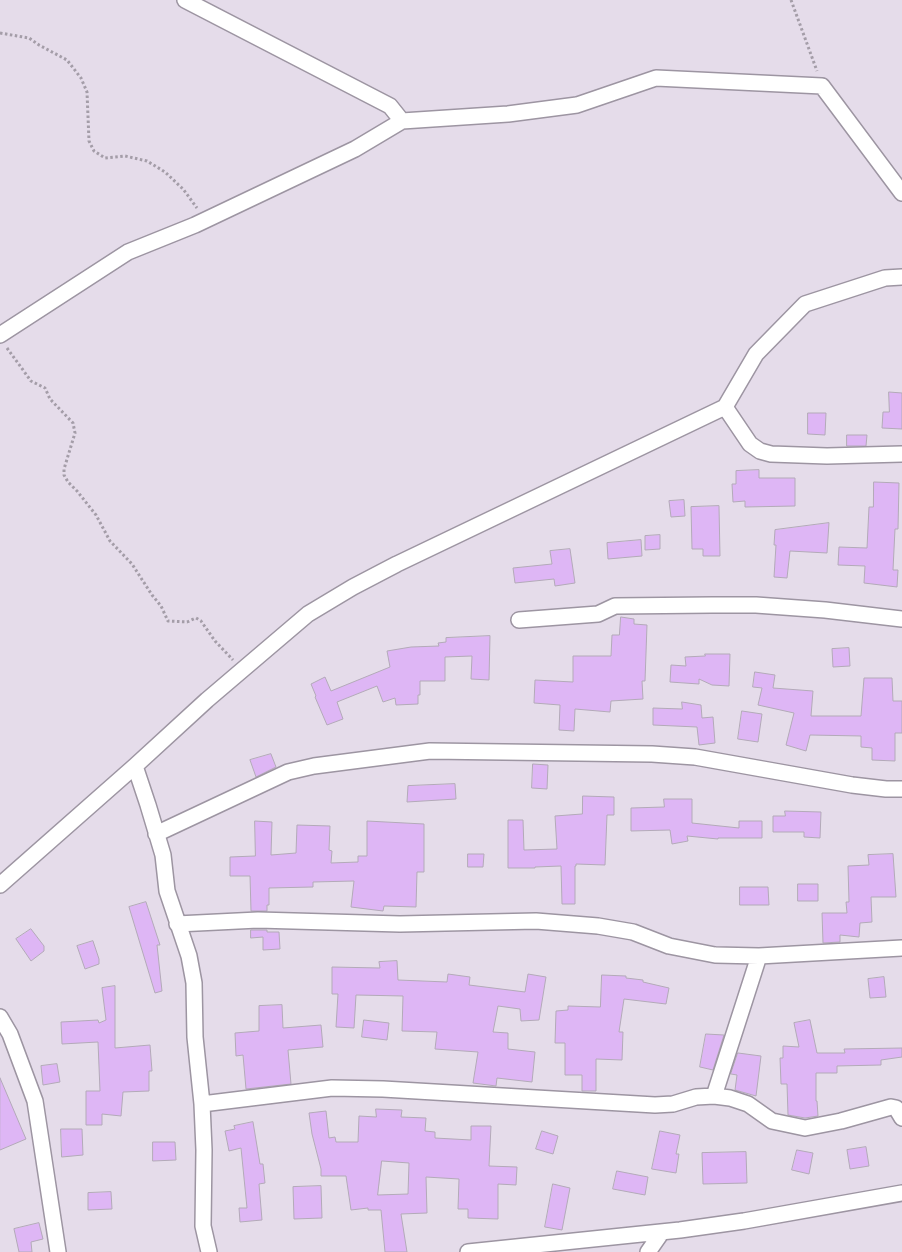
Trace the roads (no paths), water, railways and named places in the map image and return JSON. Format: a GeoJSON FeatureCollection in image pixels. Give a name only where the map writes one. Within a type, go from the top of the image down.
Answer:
{"type":"FeatureCollection","features":[{"type":"Feature","properties":{"kind":"street"},"geometry":{"type":"LineString","coordinates":[[185,0],[390,106],[402,121]]}},
{"type":"Feature","properties":{"kind":"street"},"geometry":{"type":"LineString","coordinates":[[2,340],[128,252],[208,219],[355,149],[402,121],[508,114],[577,106],[656,78],[822,86],[902,193]]}},
{"type":"Feature","properties":{"kind":"street"},"geometry":{"type":"LineString","coordinates":[[0,885],[242,670],[308,614],[353,587],[406,560],[725,407],[756,354],[805,304],[885,278],[902,278]]}},
{"type":"Feature","properties":{"kind":"street"},"geometry":{"type":"LineString","coordinates":[[725,407],[750,444],[760,452],[827,456],[902,454]]}},
{"type":"Feature","properties":{"kind":"street"},"geometry":{"type":"LineString","coordinates":[[519,620],[598,614],[615,606],[712,605],[756,605],[825,610],[902,619]]}},
{"type":"Feature","properties":{"kind":"street"},"geometry":{"type":"LineString","coordinates":[[156,834],[288,772],[314,766],[430,751],[642,754],[686,757],[852,785],[902,789]]}},
{"type":"Feature","properties":{"kind":"street"},"geometry":{"type":"LineString","coordinates":[[135,766],[162,856],[167,892],[189,956],[194,983],[195,1037],[202,1104],[204,1150],[203,1217],[208,1252]]}},
{"type":"Feature","properties":{"kind":"street"},"geometry":{"type":"LineString","coordinates":[[177,924],[258,920],[400,924],[536,921],[598,926],[633,932],[670,946],[715,955],[759,956],[902,948]]}},
{"type":"Feature","properties":{"kind":"street"},"geometry":{"type":"LineString","coordinates":[[714,1096],[759,956]]}},
{"type":"Feature","properties":{"kind":"street"},"geometry":{"type":"LineString","coordinates":[[0,1016],[10,1034],[36,1101],[58,1252]]}},
{"type":"Feature","properties":{"kind":"street"},"geometry":{"type":"LineString","coordinates":[[202,1104],[332,1088],[383,1089],[655,1104],[673,1104],[696,1097],[714,1096],[730,1098],[748,1104],[772,1121],[805,1128],[841,1121],[890,1107],[896,1108],[902,1118]]}},
{"type":"Feature","properties":{"kind":"street"},"geometry":{"type":"LineString","coordinates":[[468,1252],[662,1232],[744,1221],[902,1193]]}},
{"type":"Feature","properties":{"kind":"street"},"geometry":{"type":"LineString","coordinates":[[648,1252],[662,1232]]}}]}
